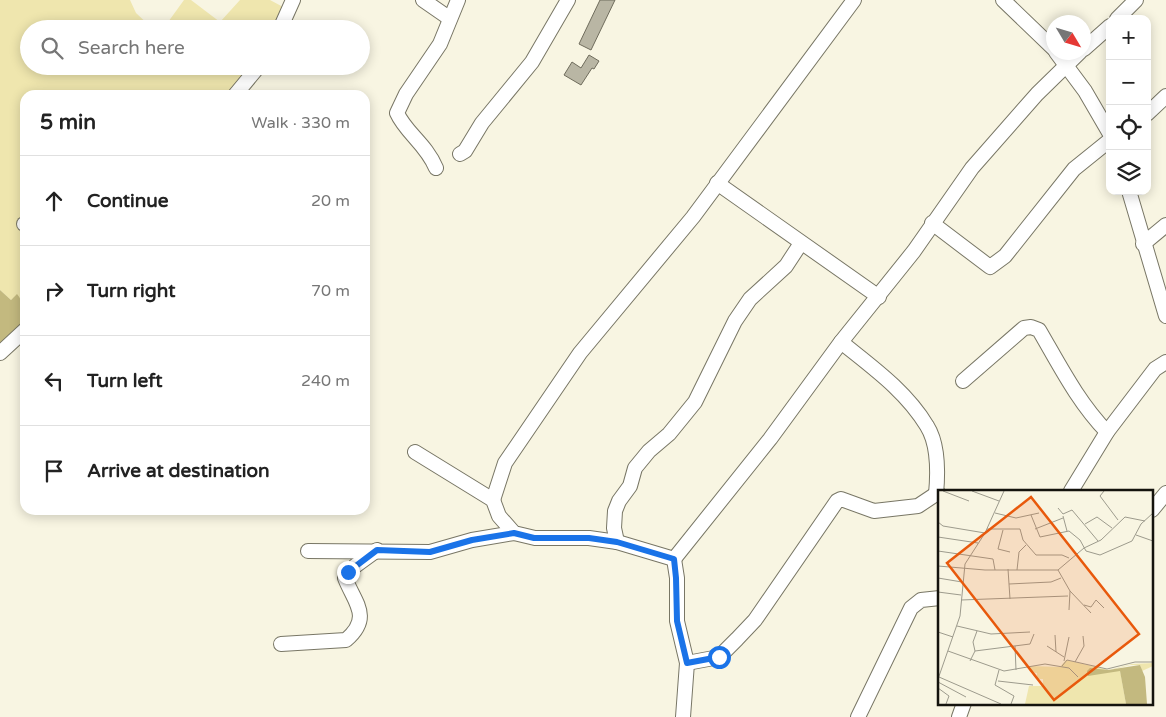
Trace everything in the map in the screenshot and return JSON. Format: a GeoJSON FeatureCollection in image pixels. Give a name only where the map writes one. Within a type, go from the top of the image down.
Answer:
{"type":"FeatureCollection","features":[{"type":"Feature","properties":{"kind":"street"},"geometry":{"type":"LineString","coordinates":[[284,20],[293,0]]}},
{"type":"Feature","properties":{"kind":"street"},"geometry":{"type":"LineString","coordinates":[[423,0],[449,18]]}},
{"type":"Feature","properties":{"kind":"street"},"geometry":{"type":"LineString","coordinates":[[436,168],[424,146],[400,120],[397,113],[406,94],[437,50],[458,0]]}},
{"type":"Feature","properties":{"kind":"street"},"geometry":{"type":"LineString","coordinates":[[460,154],[465,151],[482,123],[532,62],[568,0]]}},
{"type":"Feature","properties":{"kind":"street"},"geometry":{"type":"LineString","coordinates":[[493,500],[505,463],[580,354],[693,217],[854,0]]}},
{"type":"Feature","properties":{"kind":"street"},"geometry":{"type":"LineString","coordinates":[[1121,15],[1136,0]]}},
{"type":"Feature","properties":{"kind":"street"},"geometry":{"type":"LineString","coordinates":[[1006,1],[1046,42]]}},
{"type":"Feature","properties":{"kind":"street"},"geometry":{"type":"LineString","coordinates":[[1091,43],[1106,30]]}},
{"type":"Feature","properties":{"kind":"street"},"geometry":{"type":"LineString","coordinates":[[1063,60],[1106,127]]}},
{"type":"Feature","properties":{"kind":"street"},"geometry":{"type":"LineString","coordinates":[[682,717],[687,663],[677,621],[674,559],[770,439],[841,342],[879,298],[972,168],[1010,123],[1073,60]]}},
{"type":"Feature","properties":{"kind":"street"},"geometry":{"type":"LineString","coordinates":[[239,90],[251,75]]}},
{"type":"Feature","properties":{"kind":"street"},"geometry":{"type":"LineString","coordinates":[[1151,110],[1166,96]]}},
{"type":"Feature","properties":{"kind":"street"},"geometry":{"type":"LineString","coordinates":[[932,223],[990,267],[1005,256],[1074,168],[1106,143]]}},
{"type":"Feature","properties":{"kind":"street"},"geometry":{"type":"LineString","coordinates":[[717,183],[879,298]]}},
{"type":"Feature","properties":{"kind":"street"},"geometry":{"type":"LineString","coordinates":[[1130,195],[1143,244],[1166,316]]}},
{"type":"Feature","properties":{"kind":"street"},"geometry":{"type":"LineString","coordinates":[[1143,244],[1166,225]]}},
{"type":"Feature","properties":{"kind":"street"},"geometry":{"type":"LineString","coordinates":[[617,542],[614,528],[615,511],[619,501],[630,486],[636,468],[649,452],[669,434],[695,402],[734,321],[750,299],[786,266],[801,243]]}},
{"type":"Feature","properties":{"kind":"street"},"geometry":{"type":"LineString","coordinates":[[963,381],[1024,328],[1031,326],[1039,330],[1074,390],[1093,417],[1107,432]]}},
{"type":"Feature","properties":{"kind":"street"},"geometry":{"type":"LineString","coordinates":[[0,353],[20,335]]}},
{"type":"Feature","properties":{"kind":"street"},"geometry":{"type":"LineString","coordinates":[[687,663],[719,657],[755,620],[836,502],[841,499],[874,511],[918,506],[938,494],[938,469],[928,427],[896,387],[841,342]]}},
{"type":"Feature","properties":{"kind":"street"},"geometry":{"type":"LineString","coordinates":[[1072,490],[1107,432],[1155,369],[1166,362]]}},
{"type":"Feature","properties":{"kind":"street"},"geometry":{"type":"LineString","coordinates":[[414,452],[493,500],[500,516],[514,533]]}},
{"type":"Feature","properties":{"kind":"street"},"geometry":{"type":"LineString","coordinates":[[1154,508],[1166,493]]}},
{"type":"Feature","properties":{"kind":"street"},"geometry":{"type":"LineString","coordinates":[[308,551],[377,550],[430,552],[472,540],[514,533],[534,538],[589,538],[617,542],[674,559]]}},
{"type":"Feature","properties":{"kind":"street"},"geometry":{"type":"LineString","coordinates":[[281,644],[346,640],[354,634],[358,625],[359,607],[345,578],[355,566],[377,550]]}},
{"type":"Feature","properties":{"kind":"street"},"geometry":{"type":"LineString","coordinates":[[858,717],[911,608],[921,600],[938,598]]}},
{"type":"Feature","properties":{"kind":"street"},"geometry":{"type":"LineString","coordinates":[[959,717],[964,704]]}},
{"type":"Feature","properties":{"kind":"shaded area"},"geometry":{"type":"Polygon","coordinates":[[[0,0],[130,0],[136,13],[143,20],[20,20],[20,75],[243,75],[230,90],[20,90],[20,299],[17,295],[11,300],[0,290],[0,0]]]}},
{"type":"Feature","properties":{"kind":"shaded area"},"geometry":{"type":"Polygon","coordinates":[[[184,0],[191,0],[217,20],[170,20],[184,0]]]}},
{"type":"Feature","properties":{"kind":"shaded area"},"geometry":{"type":"Polygon","coordinates":[[[240,0],[270,0],[285,8],[279,20],[222,20],[240,0]]]}},
{"type":"Feature","properties":{"kind":"shaded area"},"geometry":{"type":"Polygon","coordinates":[[[0,290],[11,300],[17,294],[20,299],[20,327],[0,347],[0,290]]]}},
{"type":"Feature","properties":{"kind":"building"},"geometry":{"type":"Polygon","coordinates":[[[600,0],[615,0],[591,50],[579,44],[600,0]]]}},
{"type":"Feature","properties":{"kind":"building"},"geometry":{"type":"Polygon","coordinates":[[[589,55],[599,61],[581,85],[564,75],[572,62],[581,68],[589,55]]]}},
{"type":"Feature","properties":{"kind":"route"},"geometry":{"type":"LineString","coordinates":[[348,572],[377,550],[430,552],[472,540],[514,533],[534,538],[589,538],[617,542],[674,559],[677,621],[687,663],[719,657]]}}]}
